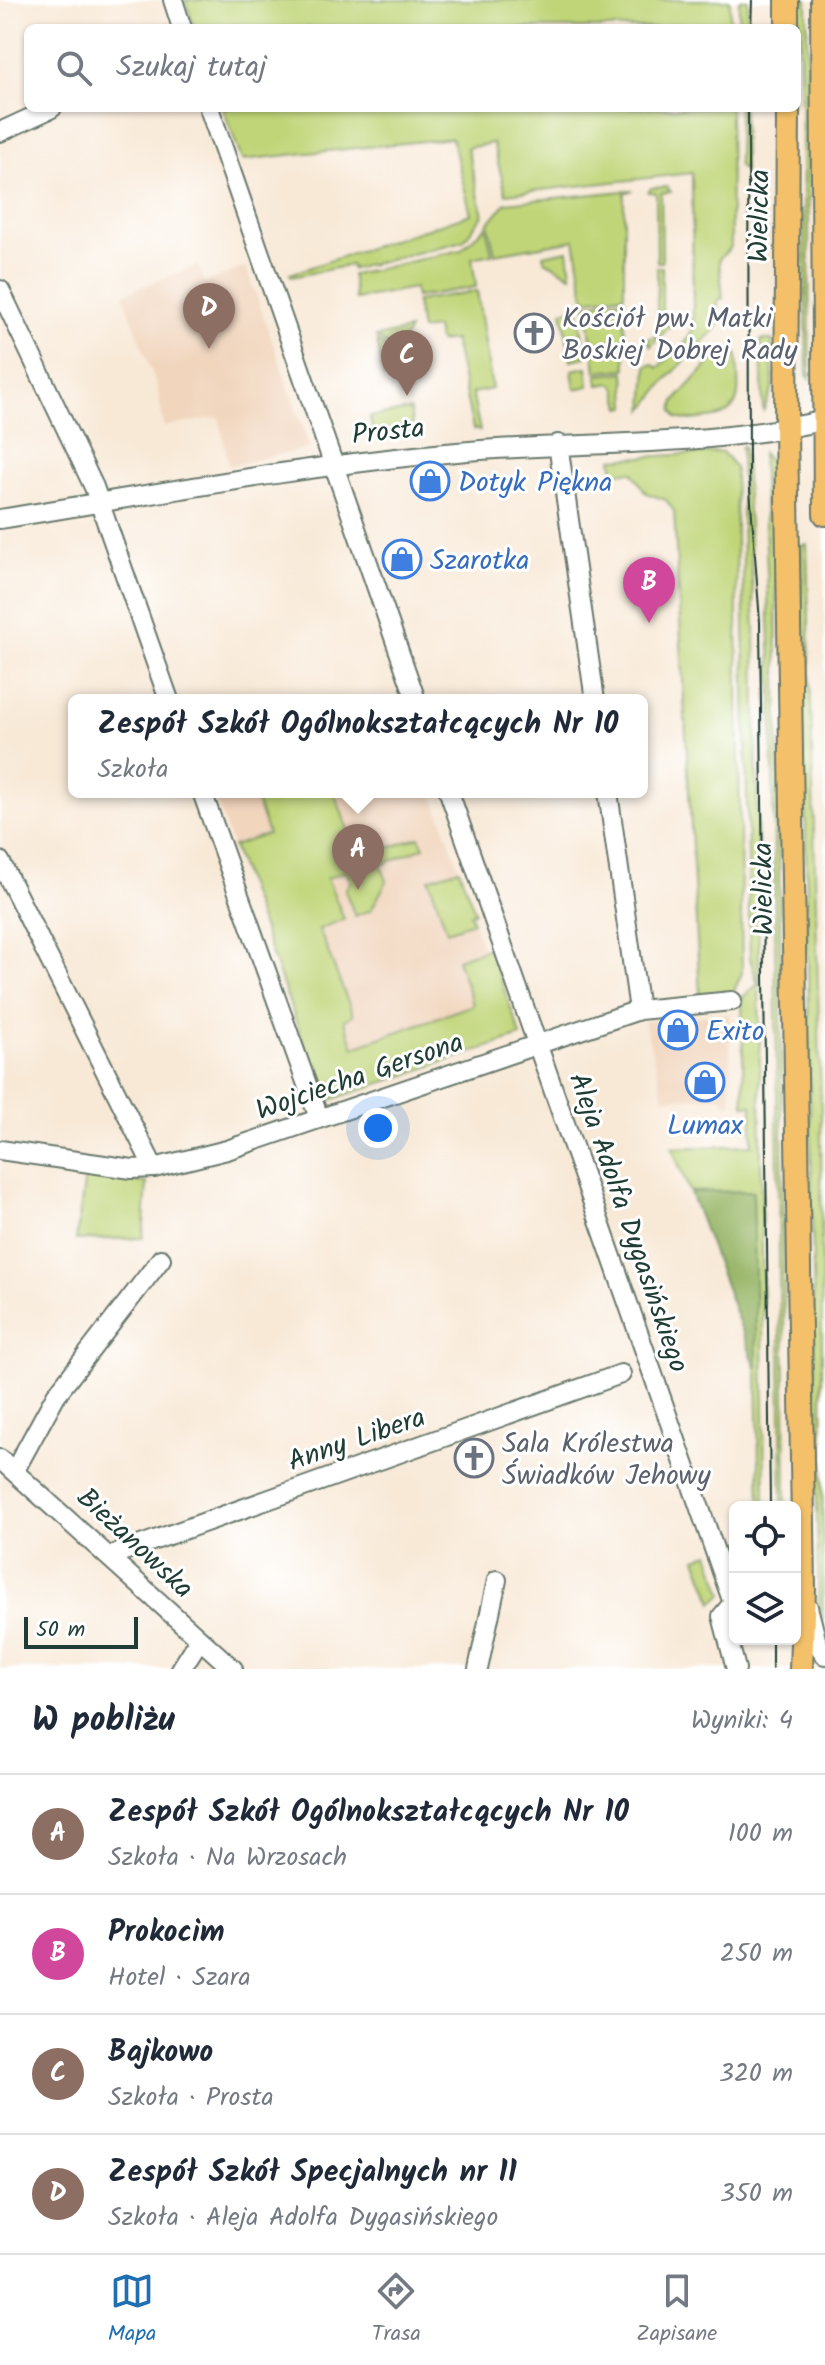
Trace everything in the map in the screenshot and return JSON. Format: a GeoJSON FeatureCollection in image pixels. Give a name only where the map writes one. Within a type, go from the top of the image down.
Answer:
{"type":"FeatureCollection","features":[{"type":"Feature","properties":{"kind":"main road"},"geometry":{"type":"LineString","coordinates":[[787,0],[787,24]]}},
{"type":"Feature","properties":{"kind":"main road"},"geometry":{"type":"LineString","coordinates":[[822,0],[825,514]]}},
{"type":"Feature","properties":{"kind":"main road","name":"Wielicka"},"geometry":{"type":"LineString","coordinates":[[788,112],[786,429],[804,1589],[801,1669]]}},
{"type":"Feature","properties":{"kind":"street"},"geometry":{"type":"LineString","coordinates":[[173,0],[181,24]]}},
{"type":"Feature","properties":{"kind":"street"},"geometry":{"type":"LineString","coordinates":[[0,132],[43,112]]}},
{"type":"Feature","properties":{"kind":"street"},"geometry":{"type":"LineString","coordinates":[[210,112],[414,694]]}},
{"type":"Feature","properties":{"kind":"street"},"geometry":{"type":"LineString","coordinates":[[0,290],[101,503],[167,694]]}},
{"type":"Feature","properties":{"kind":"street","name":"Prosta"},"geometry":{"type":"LineString","coordinates":[[0,519],[333,464],[558,444],[759,434],[825,420]]}},
{"type":"Feature","properties":{"kind":"street"},"geometry":{"type":"LineString","coordinates":[[558,444],[594,694]]}},
{"type":"Feature","properties":{"kind":"street"},"geometry":{"type":"LineString","coordinates":[[204,798],[319,1118]]}},
{"type":"Feature","properties":{"kind":"street","name":"Aleja Adolfa Dygasińskiego"},"geometry":{"type":"LineString","coordinates":[[451,798],[733,1603],[722,1616],[736,1669]]}},
{"type":"Feature","properties":{"kind":"street"},"geometry":{"type":"LineString","coordinates":[[609,798],[639,1010]]}},
{"type":"Feature","properties":{"kind":"street"},"geometry":{"type":"LineString","coordinates":[[0,861],[154,1168]]}},
{"type":"Feature","properties":{"kind":"street","name":"Wojciecha Gersona"},"geometry":{"type":"LineString","coordinates":[[0,1150],[132,1169],[154,1168],[227,1150],[639,1010],[732,1001]]}},
{"type":"Feature","properties":{"kind":"street"},"geometry":{"type":"LineString","coordinates":[[8,1464],[56,1395],[161,1259]]}},
{"type":"Feature","properties":{"kind":"street","name":"Anny Libera"},"geometry":{"type":"LineString","coordinates":[[110,1556],[621,1374]]}},
{"type":"Feature","properties":{"kind":"street","name":"Bieżanowska"},"geometry":{"type":"LineString","coordinates":[[8,1464],[233,1669]]}},
{"type":"Feature","properties":{"kind":"street"},"geometry":{"type":"LineString","coordinates":[[478,1669],[497,1580]]}},
{"type":"Feature","properties":{"kind":"street"},"geometry":{"type":"LineString","coordinates":[[804,1589],[817,1643],[825,1655]]}},
{"type":"Feature","properties":{"kind":"street"},"geometry":{"type":"LineString","coordinates":[[181,1669],[200,1639]]}},
{"type":"Feature","properties":{"kind":"shaded area"},"geometry":{"type":"Polygon","coordinates":[[[198,265],[204,283],[246,267],[310,448],[229,466],[219,417],[164,427],[157,387],[123,294],[198,265]]]}},
{"type":"Feature","properties":{"kind":"shaded area"},"geometry":{"type":"Polygon","coordinates":[[[215,798],[434,798],[475,912],[470,915],[483,949],[489,948],[521,1036],[325,1102],[215,798]]]}},
{"type":"Feature","properties":{"kind":"shaded area"},"geometry":{"type":"Polygon","coordinates":[[[729,1014],[731,1106],[720,1097],[664,1098],[644,1021],[729,1014]]]}},
{"type":"Feature","properties":{"kind":"green space"},"geometry":{"type":"Polygon","coordinates":[[[185,0],[730,0],[730,24],[194,24],[185,0]]]}},
{"type":"Feature","properties":{"kind":"green space"},"geometry":{"type":"Polygon","coordinates":[[[739,0],[748,0],[747,24],[739,24],[739,0]]]}},
{"type":"Feature","properties":{"kind":"green space"},"geometry":{"type":"Polygon","coordinates":[[[799,0],[807,0],[810,379],[807,375],[799,0]]]}},
{"type":"Feature","properties":{"kind":"green space"},"geometry":{"type":"Polygon","coordinates":[[[224,112],[730,112],[731,247],[719,259],[723,299],[718,299],[718,327],[666,380],[644,410],[647,366],[653,364],[658,368],[686,342],[693,328],[692,173],[506,194],[493,143],[467,148],[483,215],[463,241],[352,269],[351,265],[292,277],[290,274],[471,214],[452,138],[242,160],[224,112]]]}},
{"type":"Feature","properties":{"kind":"green space"},"geometry":{"type":"Polygon","coordinates":[[[739,112],[743,112],[744,171],[738,165],[739,112]]]}},
{"type":"Feature","properties":{"kind":"green space"},"geometry":{"type":"Polygon","coordinates":[[[667,187],[671,192],[661,193],[662,262],[657,262],[656,193],[648,192],[651,188],[667,187]]]}},
{"type":"Feature","properties":{"kind":"green space"},"geometry":{"type":"Polygon","coordinates":[[[633,190],[624,193],[624,295],[585,300],[575,240],[495,254],[488,223],[506,203],[633,190]]]}},
{"type":"Feature","properties":{"kind":"green space"},"geometry":{"type":"Polygon","coordinates":[[[486,226],[492,254],[472,258],[476,287],[416,297],[414,288],[355,299],[352,275],[461,250],[486,226]]]}},
{"type":"Feature","properties":{"kind":"green space"},"geometry":{"type":"Polygon","coordinates":[[[568,250],[571,275],[545,261],[543,255],[568,250]]]}},
{"type":"Feature","properties":{"kind":"green space"},"geometry":{"type":"Polygon","coordinates":[[[657,267],[662,267],[662,324],[672,324],[651,346],[647,339],[657,336],[657,267]]]}},
{"type":"Feature","properties":{"kind":"green space"},"geometry":{"type":"Polygon","coordinates":[[[477,291],[492,389],[472,393],[480,431],[473,429],[454,340],[439,342],[436,328],[421,330],[416,301],[477,291]]]}},
{"type":"Feature","properties":{"kind":"green space"},"geometry":{"type":"Polygon","coordinates":[[[624,299],[625,339],[592,344],[586,304],[624,299]]]}},
{"type":"Feature","properties":{"kind":"green space"},"geometry":{"type":"Polygon","coordinates":[[[578,308],[586,357],[571,360],[562,311],[578,308]]]}},
{"type":"Feature","properties":{"kind":"green space"},"geometry":{"type":"Polygon","coordinates":[[[409,330],[399,348],[392,349],[376,337],[409,330]]]}},
{"type":"Feature","properties":{"kind":"green space"},"geometry":{"type":"Polygon","coordinates":[[[761,340],[772,340],[773,387],[763,412],[761,340]]]}},
{"type":"Feature","properties":{"kind":"green space"},"geometry":{"type":"Polygon","coordinates":[[[377,341],[390,352],[386,361],[389,366],[401,361],[414,371],[383,378],[377,341]]]}},
{"type":"Feature","properties":{"kind":"green space"},"geometry":{"type":"Polygon","coordinates":[[[625,343],[626,369],[596,372],[593,347],[625,343]]]}},
{"type":"Feature","properties":{"kind":"green space"},"geometry":{"type":"Polygon","coordinates":[[[737,354],[738,396],[729,411],[708,418],[677,418],[673,411],[675,401],[714,358],[737,354]]]}},
{"type":"Feature","properties":{"kind":"green space"},"geometry":{"type":"Polygon","coordinates":[[[587,367],[589,386],[575,389],[572,370],[587,367]]]}},
{"type":"Feature","properties":{"kind":"green space"},"geometry":{"type":"Polygon","coordinates":[[[625,372],[627,407],[621,408],[617,389],[612,383],[599,385],[597,375],[625,372]]]}},
{"type":"Feature","properties":{"kind":"green space"},"geometry":{"type":"Polygon","coordinates":[[[410,410],[414,435],[374,437],[370,417],[410,410]]]}},
{"type":"Feature","properties":{"kind":"green space"},"geometry":{"type":"Polygon","coordinates":[[[741,446],[744,446],[755,626],[765,1501],[760,1501],[753,1192],[690,1192],[672,1148],[752,1145],[752,1105],[744,1105],[742,998],[758,984],[750,958],[741,446]]]}},
{"type":"Feature","properties":{"kind":"green space"},"geometry":{"type":"Polygon","coordinates":[[[722,452],[735,467],[742,973],[733,993],[700,996],[674,511],[666,500],[646,493],[632,472],[614,472],[612,459],[722,452]]]}},
{"type":"Feature","properties":{"kind":"green space"},"geometry":{"type":"Polygon","coordinates":[[[762,453],[771,463],[775,479],[786,1500],[782,1500],[772,689],[762,453]]]}},
{"type":"Feature","properties":{"kind":"green space"},"geometry":{"type":"Polygon","coordinates":[[[807,544],[821,1110],[823,1638],[819,1630],[801,546],[807,544]]]}},
{"type":"Feature","properties":{"kind":"green space"},"geometry":{"type":"Polygon","coordinates":[[[255,798],[336,798],[359,859],[419,837],[424,847],[381,865],[387,881],[371,910],[355,916],[345,890],[351,881],[346,871],[327,878],[344,919],[319,929],[353,1015],[344,1020],[354,1047],[473,1005],[457,959],[489,948],[521,1036],[325,1102],[233,846],[268,834],[255,798]]]}},
{"type":"Feature","properties":{"kind":"green space"},"geometry":{"type":"Polygon","coordinates":[[[459,869],[475,912],[470,914],[473,922],[447,931],[429,879],[459,869]]]}},
{"type":"Feature","properties":{"kind":"green space"},"geometry":{"type":"Polygon","coordinates":[[[85,1176],[147,1183],[143,1238],[76,1240],[85,1176]]]}},
{"type":"Feature","properties":{"kind":"green space"},"geometry":{"type":"Polygon","coordinates":[[[753,1191],[757,1370],[690,1192],[753,1191]]]}},
{"type":"Feature","properties":{"kind":"green space"},"geometry":{"type":"Polygon","coordinates":[[[709,1553],[723,1594],[713,1602],[696,1558],[709,1553]]]}},
{"type":"Feature","properties":{"kind":"tram line"},"geometry":{"type":"LineString","coordinates":[[751,24],[752,0]]}},
{"type":"Feature","properties":{"kind":"tram line"},"geometry":{"type":"LineString","coordinates":[[748,112],[749,476],[760,622],[770,1501]]}},
{"type":"Feature","properties":{"kind":"tram line"},"geometry":{"type":"LineString","coordinates":[[772,1645],[772,1669]]}},
{"type":"Feature","properties":{"kind":"place","name":"Kościół pw. Matki Boskiej Dobrej Rady"},"geometry":{"type":"Point","coordinates":[534,333]}},
{"type":"Feature","properties":{"kind":"place","name":"Zespół Szkół Specjalnych nr 11"},"geometry":{"type":"Point","coordinates":[209,349]}},
{"type":"Feature","properties":{"kind":"place","name":"Bajkowo"},"geometry":{"type":"Point","coordinates":[407,396]}},
{"type":"Feature","properties":{"kind":"place","name":"Dotyk Piękna"},"geometry":{"type":"Point","coordinates":[430,481]}},
{"type":"Feature","properties":{"kind":"place","name":"Szarotka"},"geometry":{"type":"Point","coordinates":[402,559]}},
{"type":"Feature","properties":{"kind":"place","name":"Prokocim"},"geometry":{"type":"Point","coordinates":[649,623]}},
{"type":"Feature","properties":{"kind":"place","name":"Zespół Szkół Ogólnokształcących Nr 10"},"geometry":{"type":"Point","coordinates":[358,890]}},
{"type":"Feature","properties":{"kind":"place","name":"Exito"},"geometry":{"type":"Point","coordinates":[678,1030]}},
{"type":"Feature","properties":{"kind":"place","name":"Lumax"},"geometry":{"type":"Point","coordinates":[705,1082]}},
{"type":"Feature","properties":{"kind":"place","name":"Sala Królestwa Świadków Jehowy"},"geometry":{"type":"Point","coordinates":[474,1458]}}]}
